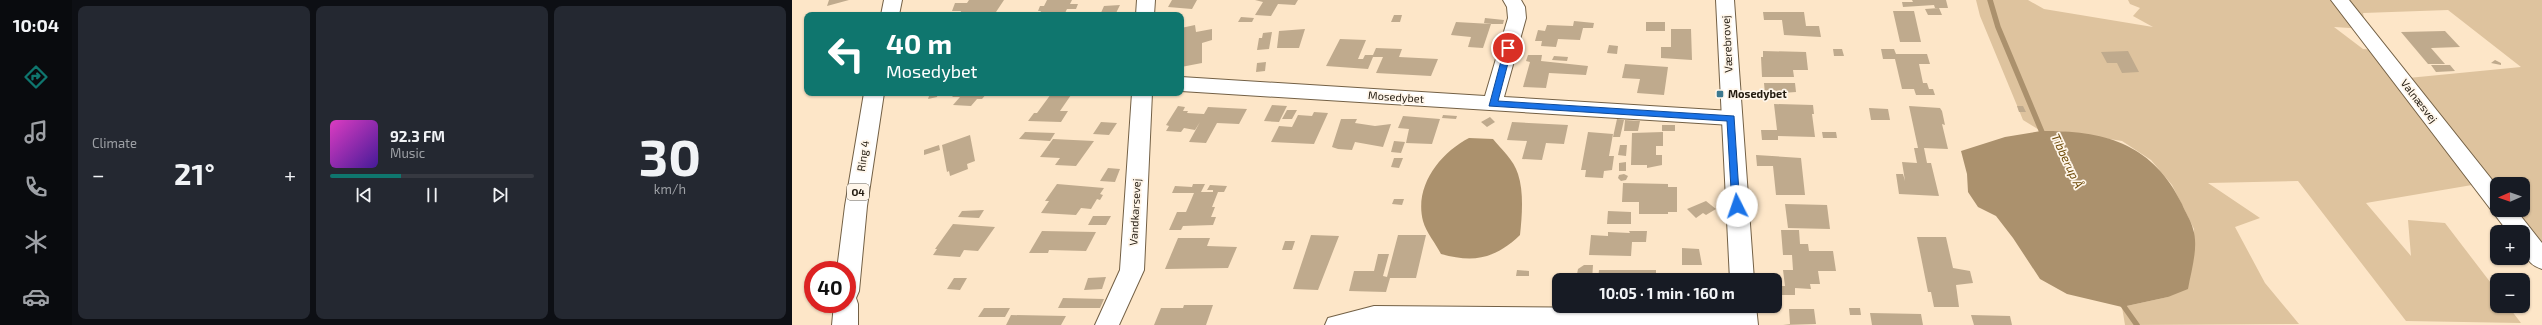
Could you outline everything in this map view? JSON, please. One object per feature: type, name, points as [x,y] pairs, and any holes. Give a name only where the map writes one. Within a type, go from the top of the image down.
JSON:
[{"type":"street","points":[[891,12],[893,0]]},
{"type":"street","points":[[1145,12],[1146,0]]},
{"type":"street","points":[[1492,104],[1517,18],[1516,7],[1512,0]]},
{"type":"street","name":"Værebrovej","points":[[1725,0],[1742,273]]},
{"type":"street","name":"Valnæsvej","points":[[2340,0],[2490,193]]},
{"type":"street","name":"Mosedybet","points":[[1184,84],[1731,118]]},
{"type":"street","name":"Ring 4","points":[[850,261],[856,206],[874,96]]},
{"type":"street","name":"Vandkarsevej","points":[[1107,325],[1132,270],[1142,96]]},
{"type":"street","points":[[2508,217],[2515,225]]},
{"type":"street","points":[[2530,244],[2542,260]]},
{"type":"street","points":[[845,325],[846,313]]},
{"type":"street","points":[[1338,325],[1374,316],[1745,317]]},
{"type":"shaded area","points":[[1976,0],[2028,0],[2044,9],[2153,27],[2133,16],[2140,8],[2130,4],[2128,0],[2542,0],[2542,253],[2530,238],[2530,225],[2519,225],[2513,217],[2530,217],[2530,177],[2490,177],[2490,194],[2472,185],[2366,203],[2411,256],[2408,220],[2445,223],[2490,282],[2490,313],[2513,313],[2521,323],[2406,321],[2298,181],[2208,183],[2260,218],[2235,227],[2265,283],[2299,324],[2125,325],[2122,307],[2168,297],[2194,255],[2194,229],[2172,185],[2151,160],[2122,141],[2059,131],[2041,131],[2023,120],[1980,16]],"holes":[[[2448,10],[2521,67],[2398,79],[2376,50],[2363,49],[2334,27],[2366,29],[2363,13]]]},
{"type":"water","points":[[2041,131],[2064,131],[2106,138],[2125,145],[2142,154],[2157,167],[2170,184],[2182,204],[2191,222],[2195,236],[2195,251],[2188,289],[2168,297],[2122,307],[2067,294],[2040,279],[2013,238],[1996,216],[1978,207],[1968,192],[1967,174],[1961,151],[2005,137]]},
{"type":"water","points":[[1469,138],[1493,139],[1510,159],[1516,169],[1520,181],[1522,212],[1520,235],[1511,243],[1493,254],[1484,257],[1464,258],[1441,254],[1424,225],[1421,208],[1422,195],[1432,172],[1448,152]]},
{"type":"building","points":[[829,0],[849,0],[827,6]]},
{"type":"building","points":[[969,0],[1004,0],[996,12],[952,11],[955,3],[967,3]]},
{"type":"building","points":[[1047,0],[1072,0],[1070,4],[1078,4],[1076,9],[1067,9],[1066,12],[1038,11],[1040,6],[1044,6]]},
{"type":"building","points":[[1172,0],[1197,0],[1192,9],[1168,7]]},
{"type":"building","points":[[1255,0],[1298,0],[1295,5],[1278,4],[1271,16],[1255,15],[1263,2]]},
{"type":"building","points":[[1912,0],[1946,0],[1948,8],[1935,8],[1934,5],[1903,7],[1902,2],[1913,2]]},
{"type":"building","points":[[1120,5],[1116,12],[1101,12],[1104,6]]},
{"type":"building","points":[[1939,8],[1942,15],[1928,15],[1925,9]]},
{"type":"building","points":[[1893,11],[1914,11],[1921,42],[1900,42]]},
{"type":"building","points":[[1763,12],[1804,12],[1806,26],[1819,26],[1821,37],[1784,35],[1782,20],[1764,20]]},
{"type":"building","points":[[1394,15],[1402,15],[1400,22],[1391,22]]},
{"type":"building","points":[[1241,17],[1254,18],[1252,22],[1238,22]]},
{"type":"building","points":[[1485,18],[1504,20],[1503,24],[1492,24],[1484,23]]},
{"type":"building","points":[[1574,21],[1594,23],[1593,28],[1583,28],[1580,40],[1558,39],[1556,47],[1541,46],[1542,41],[1535,41],[1538,30],[1545,31],[1547,25],[1573,26]]},
{"type":"building","points":[[1456,22],[1491,24],[1483,48],[1468,47],[1471,37],[1451,35]]},
{"type":"building","points":[[1646,22],[1665,22],[1665,31],[1646,31]]},
{"type":"building","points":[[1195,25],[1196,32],[1212,29],[1212,40],[1202,43],[1202,63],[1184,66],[1184,27]]},
{"type":"building","points":[[1305,29],[1299,48],[1277,48],[1279,31]]},
{"type":"building","points":[[1671,29],[1691,29],[1692,60],[1661,58],[1661,47],[1671,47]]},
{"type":"building","points":[[2445,31],[2460,47],[2431,48],[2445,64],[2428,64],[2401,32]]},
{"type":"building","points":[[1272,32],[1269,49],[1257,50],[1259,38],[1262,38],[1263,33]]},
{"type":"building","points":[[1340,39],[1366,40],[1358,59],[1363,59],[1365,55],[1373,55],[1376,48],[1402,49],[1399,57],[1438,59],[1431,76],[1376,73],[1383,57],[1373,57],[1368,69],[1326,66]]},
{"type":"building","points":[[1609,45],[1618,46],[1617,54],[1607,53]]},
{"type":"building","points":[[1833,49],[1842,49],[1844,56],[1834,56]]},
{"type":"building","points":[[1881,49],[1894,49],[1896,54],[1927,54],[1930,64],[1919,64],[1923,83],[1927,83],[1929,89],[1933,89],[1935,95],[1916,95],[1914,89],[1902,89],[1895,59],[1883,59]]},
{"type":"building","points":[[1763,51],[1806,52],[1808,70],[1793,70],[1794,77],[1762,77],[1761,57],[1763,57]]},
{"type":"building","points":[[2128,51],[2139,72],[2122,73],[2117,63],[2107,63],[2101,52]]},
{"type":"building","points":[[1528,55],[1542,55],[1541,61],[1588,66],[1586,75],[1549,73],[1546,88],[1523,87],[1530,62],[1526,61]]},
{"type":"building","points":[[1554,56],[1568,57],[1567,61],[1552,60]]},
{"type":"building","points":[[2495,60],[2501,63],[2501,65],[2491,63]]},
{"type":"building","points":[[1266,62],[1265,71],[1256,72],[1257,63]]},
{"type":"building","points":[[1625,64],[1668,67],[1664,95],[1637,93],[1640,79],[1622,78]]},
{"type":"building","points":[[2431,65],[2450,65],[2455,71],[2436,72]]},
{"type":"building","points":[[1764,83],[1795,83],[1796,92],[1765,94]]},
{"type":"building","points":[[929,96],[937,96],[937,97],[928,99]]},
{"type":"building","points":[[984,96],[982,99],[977,99],[971,106],[953,105],[960,97],[952,97]]},
{"type":"building","points":[[1050,96],[1070,96],[1060,111],[1068,111],[1061,122],[1028,121],[1034,113],[1037,113]]},
{"type":"building","points":[[1774,104],[1813,105],[1814,114],[1812,114],[1815,137],[1778,136],[1778,140],[1762,140],[1761,130],[1777,130]]},
{"type":"building","points":[[1272,105],[1287,106],[1279,122],[1264,121]]},
{"type":"building","points":[[1178,106],[1185,107],[1183,111],[1188,111],[1187,113],[1204,114],[1208,107],[1247,109],[1239,124],[1217,123],[1206,143],[1189,142],[1200,122],[1195,130],[1184,128],[1181,132],[1166,131],[1169,126],[1166,125]]},
{"type":"building","points":[[1909,106],[1940,108],[1942,111],[1945,125],[1942,124],[1948,149],[1924,148],[1927,163],[1931,163],[1939,196],[1899,194],[1896,174],[1903,174],[1905,181],[1902,162],[1917,163],[1914,148],[1918,148]]},
{"type":"building","points":[[2017,106],[2023,106],[2026,112],[2019,112]]},
{"type":"building","points":[[1869,108],[1888,109],[1890,120],[1871,120]]},
{"type":"building","points":[[1287,110],[1297,110],[1292,119],[1282,119]]},
{"type":"building","points":[[1314,112],[1328,113],[1314,144],[1271,142],[1279,126],[1292,127],[1298,115],[1312,116]]},
{"type":"building","points":[[1443,115],[1457,116],[1456,119],[1442,118]]},
{"type":"building","points":[[1403,116],[1440,119],[1432,144],[1406,143],[1409,129],[1398,128]]},
{"type":"building","points":[[1490,117],[1495,122],[1487,127],[1481,122]]},
{"type":"building","points":[[1341,119],[1357,119],[1355,123],[1375,126],[1391,124],[1383,147],[1355,142],[1352,150],[1332,147]]},
{"type":"building","points":[[1617,119],[1624,120],[1620,137],[1613,137]]},
{"type":"building","points":[[1625,120],[1640,121],[1638,131],[1624,131]]},
{"type":"building","points":[[1101,122],[1117,123],[1109,135],[1093,134]]},
{"type":"building","points":[[1512,122],[1568,125],[1564,144],[1546,143],[1542,160],[1522,159],[1527,141],[1507,140]]},
{"type":"building","points":[[1662,125],[1675,125],[1675,131],[1662,131]]},
{"type":"building","points":[[1025,132],[1055,133],[1050,141],[1019,139]]},
{"type":"building","points":[[1588,132],[1613,134],[1609,156],[1614,156],[1612,170],[1604,171],[1603,178],[1585,177],[1586,170],[1581,170]]},
{"type":"building","points":[[1663,132],[1663,146],[1656,146],[1656,155],[1662,155],[1662,165],[1647,168],[1647,165],[1631,165],[1632,133]]},
{"type":"building","points":[[1822,132],[1836,132],[1837,138],[1823,138]]},
{"type":"building","points":[[970,135],[975,161],[967,164],[968,169],[950,176],[949,171],[947,172],[942,145]]},
{"type":"building","points":[[1053,139],[1094,141],[1076,166],[1055,165],[1060,158],[1040,157]]},
{"type":"building","points":[[1394,141],[1405,142],[1401,153],[1391,152]]},
{"type":"building","points":[[939,145],[940,150],[924,155],[924,150]]},
{"type":"building","points":[[1620,145],[1627,145],[1626,156],[1618,155]]},
{"type":"building","points":[[1756,155],[1801,158],[1805,195],[1776,195],[1773,166],[1757,166]]},
{"type":"building","points":[[1394,158],[1403,158],[1399,168],[1391,167]]},
{"type":"building","points":[[1626,162],[1626,171],[1619,171],[1619,163]]},
{"type":"building","points":[[1108,168],[1120,169],[1115,182],[1100,181]]},
{"type":"building","points":[[1624,174],[1628,176],[1626,180],[1621,181],[1618,178],[1619,175]]},
{"type":"building","points":[[1623,183],[1668,184],[1668,187],[1677,187],[1677,212],[1668,212],[1668,214],[1639,214],[1639,202],[1622,202]]},
{"type":"building","points":[[1057,184],[1104,188],[1100,194],[1103,195],[1100,200],[1097,199],[1091,209],[1081,208],[1076,215],[1041,213],[1049,201],[1045,201]]},
{"type":"building","points":[[1193,184],[1205,184],[1201,192],[1213,192],[1213,190],[1207,190],[1210,185],[1227,186],[1224,192],[1218,192],[1212,207],[1215,207],[1211,217],[1216,217],[1213,225],[1183,226],[1181,230],[1169,230],[1177,212],[1186,212],[1194,193],[1172,193],[1175,186],[1192,187]]},
{"type":"building","points":[[1394,199],[1404,199],[1402,205],[1392,204]]},
{"type":"building","points":[[1706,201],[1716,209],[1706,215],[1703,213],[1696,218],[1687,209]]},
{"type":"building","points":[[1785,204],[1827,205],[1830,229],[1788,228]]},
{"type":"building","points":[[984,210],[979,218],[958,217],[962,211]]},
{"type":"building","points":[[1608,211],[1631,212],[1631,224],[1607,224]]},
{"type":"building","points":[[1093,216],[1111,216],[1106,225],[1088,225]]},
{"type":"building","points":[[953,224],[995,227],[978,251],[964,250],[960,257],[933,255],[937,249],[935,249]]},
{"type":"building","points":[[1781,230],[1799,230],[1800,244],[1808,244],[1809,251],[1833,251],[1836,271],[1818,271],[1820,284],[1810,284],[1811,289],[1795,288],[1795,295],[1782,295],[1782,286],[1785,286],[1783,270],[1793,270],[1792,255],[1783,255]]},
{"type":"building","points":[[1042,231],[1096,232],[1086,251],[1049,250],[1048,253],[1029,253]]},
{"type":"building","points":[[1629,231],[1647,231],[1646,242],[1632,242],[1631,256],[1589,255],[1591,235],[1608,236],[1608,232],[1630,233]]},
{"type":"building","points":[[1311,235],[1339,236],[1318,290],[1293,289]]},
{"type":"building","points":[[1398,235],[1426,235],[1416,278],[1390,278],[1386,292],[1349,291],[1354,271],[1374,271],[1378,254],[1389,254],[1383,276],[1387,277]]},
{"type":"building","points":[[1917,237],[1946,237],[1953,268],[1970,271],[1973,283],[1956,285],[1959,307],[1934,307],[1931,292],[1928,292]]},
{"type":"building","points":[[1178,238],[1210,238],[1207,246],[1237,247],[1228,268],[1165,269]]},
{"type":"building","points":[[1285,241],[1295,241],[1292,250],[1282,250]]},
{"type":"building","points":[[1682,248],[1699,249],[1702,265],[1682,265]]},
{"type":"building","points":[[1584,265],[1593,265],[1592,273],[1577,273],[1578,269]]},
{"type":"building","points":[[1517,270],[1529,271],[1529,276],[1516,276]]},
{"type":"building","points":[[1599,270],[1656,270],[1656,273],[1599,273]]},
{"type":"building","points":[[1106,277],[1102,289],[1084,290],[1088,278]]},
{"type":"building","points":[[954,278],[967,278],[960,290],[947,289]]},
{"type":"building","points":[[1063,298],[1104,299],[1100,308],[1058,308]]},
{"type":"building","points":[[1184,305],[1213,305],[1206,325],[1154,325],[1161,308],[1183,308]]},
{"type":"building","points":[[984,308],[1010,308],[1005,317],[978,317]]},
{"type":"building","points":[[1849,308],[1860,308],[1861,315],[1850,315]]},
{"type":"building","points":[[1789,309],[1814,309],[1816,324],[1783,325],[1790,324]]},
{"type":"building","points":[[1870,313],[1921,314],[1923,325],[1872,325]]},
{"type":"building","points":[[1011,315],[1066,316],[1061,325],[1006,325]]},
{"type":"building","points":[[1971,315],[2010,316],[2012,325],[1974,325]]},
{"type":"waterway","name":"Tibberup Å","points":[[1990,0],[1998,27],[2044,137]]},
{"type":"waterway","name":"Tibberup Å","points":[[2120,301],[2137,325]]},
{"type":"place","name":"Mosedybet","points":[[1720,94]]},
{"type":"route","points":[[1508,48],[1492,104],[1731,118],[1737,206]]}]
